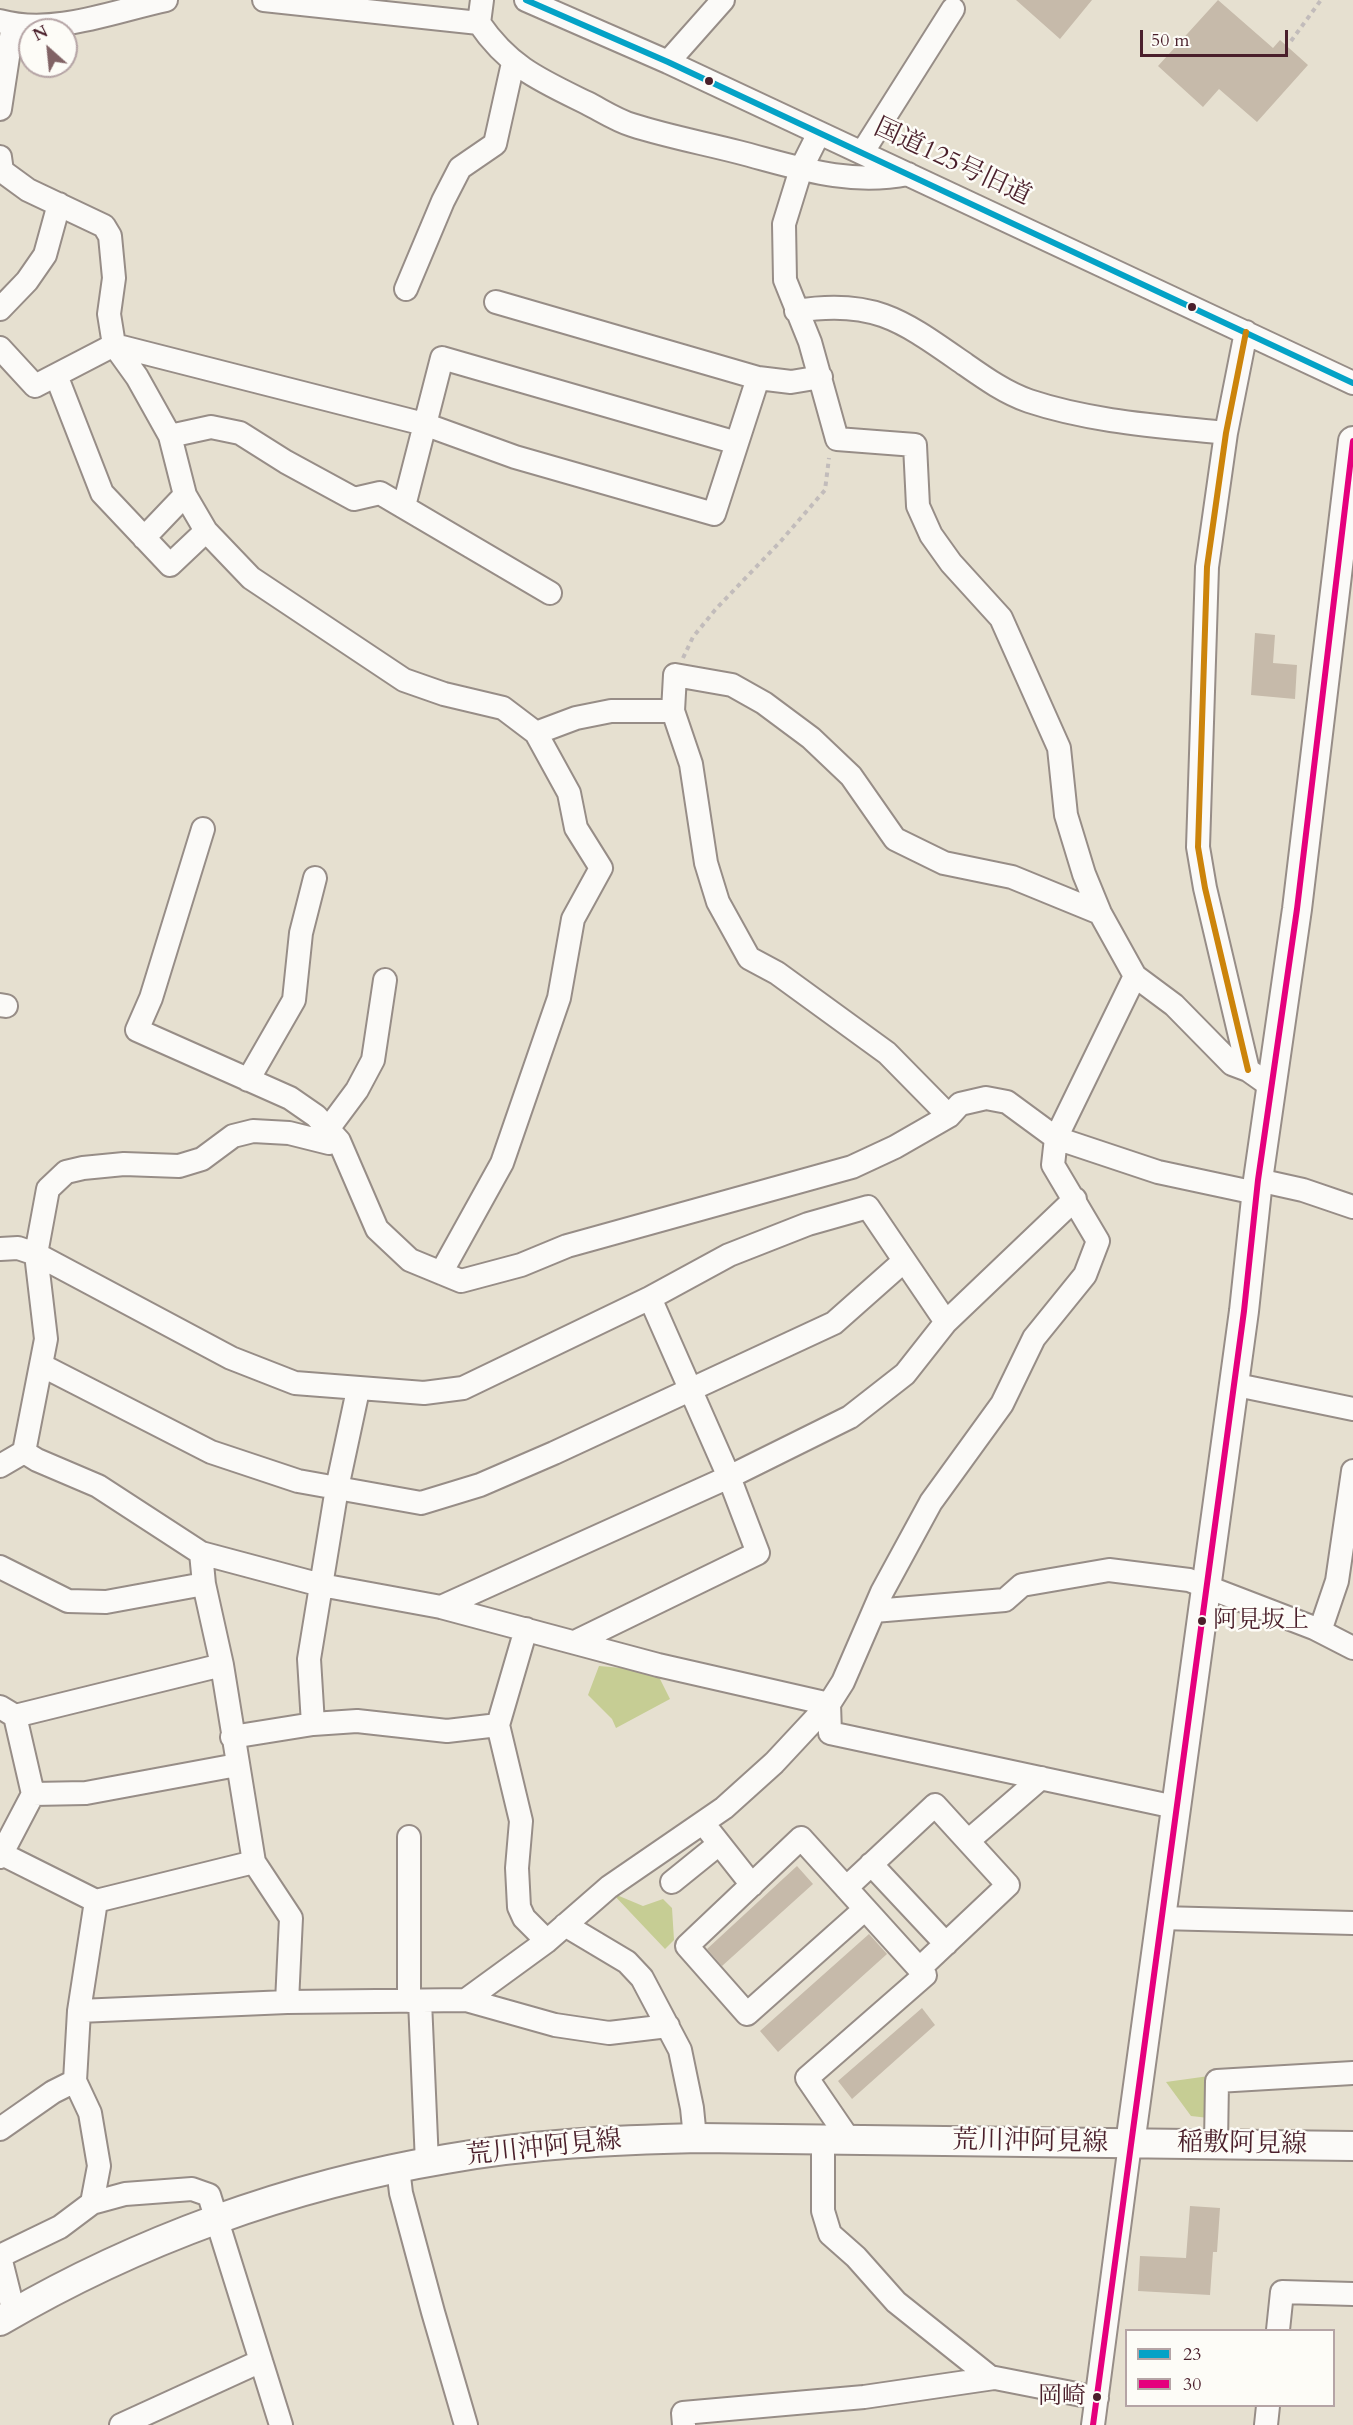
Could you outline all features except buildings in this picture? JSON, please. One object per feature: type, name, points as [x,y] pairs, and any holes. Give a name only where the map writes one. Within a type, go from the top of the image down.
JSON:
[{"type":"main road","name":"荒川沖阿見線","points":[[7,2317],[126,2256],[272,2200],[398,2168],[427,2163],[543,2146],[695,2138],[1130,2144],[1257,1187],[1297,909],[1353,441]]},
{"type":"main road","name":"稲敷阿見線","points":[[1130,2144],[1353,2146]]},
{"type":"street","points":[[0,109],[6,23],[84,20],[166,0]]},
{"type":"street","points":[[264,0],[479,23]]},
{"type":"street","points":[[482,0],[479,23],[496,48],[513,63],[548,85],[630,124],[801,169],[858,179],[879,180],[908,174]]},
{"type":"street","name":"国道125号旧道","points":[[526,0],[668,62],[1353,382]]},
{"type":"street","points":[[668,62],[723,0]]},
{"type":"street","points":[[862,153],[953,9]]},
{"type":"street","points":[[406,289],[443,201],[460,168],[495,144],[513,63]]},
{"type":"street","points":[[819,133],[801,169],[784,224],[784,280],[821,377],[837,439],[915,445],[918,506],[931,535],[951,564],[1001,618],[1059,748],[1066,815],[1084,874],[1100,913],[1136,976],[1174,1005],[1232,1064],[1248,1070],[1272,1087]]},
{"type":"street","points":[[0,157],[2,171],[28,190],[104,226],[110,236],[114,278],[109,314],[114,345],[137,377],[170,436],[185,495],[206,531],[251,578],[404,680],[444,694],[502,708],[536,733],[569,793],[576,828],[601,868],[573,919],[559,998],[502,1162],[441,1273]]},
{"type":"street","points":[[0,309],[27,281],[45,255],[59,204]]},
{"type":"street","points":[[496,302],[758,378],[791,382],[821,377]]},
{"type":"street","points":[[796,311],[830,306],[881,313],[903,323],[994,385],[1028,401],[1084,416],[1226,433]]},
{"type":"street","points":[[1246,332],[1226,433],[1207,567],[1198,847],[1204,888],[1248,1070]]},
{"type":"street","points":[[0,348],[35,386],[114,345],[424,424],[515,457],[714,514],[758,378]]},
{"type":"street","points":[[404,506],[442,358],[737,443]]},
{"type":"street","points":[[56,375],[102,493],[144,538],[170,565],[206,531]]},
{"type":"street","points":[[170,436],[211,427],[240,433],[286,462],[354,499],[380,493],[550,593]]},
{"type":"street","points":[[144,538],[185,495]]},
{"type":"street","points":[[949,1116],[887,1053],[777,973],[748,958],[715,892],[706,862],[691,764],[673,711],[675,675],[732,684],[764,703],[811,738],[851,776],[895,839],[944,863],[1012,877],[1100,913]]},
{"type":"street","points":[[536,733],[576,718],[611,711],[673,711]]},
{"type":"street","points":[[203,829],[151,998],[137,1030],[290,1098],[316,1116],[333,1135],[377,1229],[410,1260],[461,1281],[521,1265],[567,1246],[852,1167],[895,1147],[949,1116],[960,1104],[986,1098],[1007,1102],[1056,1138],[1158,1172],[1257,1187],[1304,1190],[1353,1207]]},
{"type":"street","points":[[248,1080],[294,999],[301,933],[315,878]]},
{"type":"street","points":[[466,2000],[547,1941],[609,1887],[703,1823],[774,1763],[829,1704],[843,1682],[874,1611],[931,1502],[1002,1404],[1034,1338],[1085,1275],[1098,1241],[1053,1165],[1056,1138],[1136,976]]},
{"type":"street","points":[[0,1466],[24,1452],[46,1339],[36,1254],[48,1189],[66,1172],[83,1168],[124,1164],[178,1166],[202,1159],[233,1136],[253,1131],[290,1133],[329,1143],[373,1060],[385,980]]},
{"type":"street","points":[[441,1607],[729,1477],[850,1417],[905,1374],[946,1322],[1075,1199]]},
{"type":"street","points":[[0,1249],[18,1248],[36,1254],[231,1358],[295,1383],[338,1384],[358,1390],[424,1393],[463,1388],[650,1298],[729,1255],[808,1224],[868,1207],[946,1322]]},
{"type":"street","points":[[41,1365],[211,1452],[298,1481],[421,1503],[480,1485],[834,1323],[904,1261]]},
{"type":"street","points":[[575,1642],[758,1553],[729,1477],[650,1298]]},
{"type":"street","points":[[1232,1384],[1353,1409]]},
{"type":"street","points":[[314,1724],[309,1659],[337,1488],[358,1390]]},
{"type":"street","points":[[24,1452],[37,1460],[98,1486],[201,1553],[321,1585],[441,1607],[749,1687],[829,1704]]},
{"type":"street","points":[[1320,1631],[1337,1581],[1353,1471]]},
{"type":"street","points":[[201,1553],[204,1584],[222,1665],[254,1862],[291,1918],[287,2002]]},
{"type":"street","points":[[0,1567],[68,1601],[106,1602],[204,1584]]},
{"type":"street","points":[[874,1611],[1005,1600],[1022,1585],[1109,1570],[1189,1580],[1320,1631],[1353,1648]]},
{"type":"street","points":[[526,1629],[498,1725],[521,1821],[518,1868],[519,1907],[524,1918],[547,1941]]},
{"type":"street","points":[[222,1665],[8,1712],[33,1794],[1,1856],[96,1900],[254,1862]]},
{"type":"street","points":[[829,1704],[830,1733],[1175,1807]]},
{"type":"street","points":[[232,1737],[314,1724],[357,1721],[447,1731],[498,1725]]},
{"type":"street","points":[[33,1794],[87,1793],[237,1765]]},
{"type":"street","points":[[968,1841],[1041,1778]]},
{"type":"street","points":[[846,1888],[935,1805],[1008,1885],[919,1969]]},
{"type":"street","points":[[703,1823],[752,1885]]},
{"type":"street","points":[[409,1837],[415,2001],[427,2163]]},
{"type":"street","points":[[864,1909],[747,2014],[687,1946],[801,1838],[925,1975],[807,2078],[837,2141],[823,2211],[830,2234],[856,2257],[896,2302],[994,2378]]},
{"type":"street","points":[[672,1882],[719,1844]]},
{"type":"street","points":[[871,1864],[946,1944]]},
{"type":"street","points":[[92,2204],[99,2166],[90,2113],[75,2081],[79,2011],[96,1900]]},
{"type":"street","points":[[1160,1918],[1353,1923]]},
{"type":"street","points":[[566,1925],[627,1962],[642,1978],[680,2050],[692,2108],[695,2138]]},
{"type":"street","points":[[79,2011],[287,2002],[466,2000],[545,2023],[609,2033],[668,2026]]},
{"type":"street","points":[[1216,2144],[1217,2081],[1353,2073]]},
{"type":"street","points":[[0,2129],[53,2092],[75,2081]]},
{"type":"street","points":[[1093,2425],[1130,2144]]},
{"type":"street","points":[[398,2168],[401,2193],[466,2425]]},
{"type":"street","points":[[7,2317],[0,2256],[60,2227],[92,2204],[126,2194],[192,2189],[209,2195],[281,2425]]},
{"type":"street","points":[[1278,2329],[1282,2292],[1353,2294]]},
{"type":"street","points":[[128,2424],[261,2361]]},
{"type":"street","points":[[684,2425],[682,2413],[864,2397],[994,2378],[1097,2398]]},
{"type":"street","points":[[1266,2425],[1268,2407]]},
{"type":"path","points":[[1291,41],[1321,0]]},
{"type":"path","points":[[675,675],[693,637],[825,490],[830,462],[826,444],[837,439]]},
{"type":"green space","points":[[599,1666],[656,1671],[670,1699],[616,1728],[612,1719],[588,1695]]},
{"type":"green space","points":[[612,1893],[643,1906],[663,1899],[672,1908],[674,1940],[665,1949]]},
{"type":"green space","points":[[1209,2076],[1209,2118],[1191,2116],[1166,2082]]},
{"type":"transit line","name":"23","points":[[526,0],[668,62],[1353,383]]},
{"type":"transit line","points":[[1246,332],[1226,433],[1207,567],[1198,847],[1205,888],[1248,1070]]},
{"type":"transit line","name":"30","points":[[1093,2425],[1244,1311],[1258,1180],[1297,909],[1353,441]]},
{"type":"place","name":"阿見坂上","points":[[1202,1621]]},
{"type":"place","name":"岡崎","points":[[1097,2397]]}]
